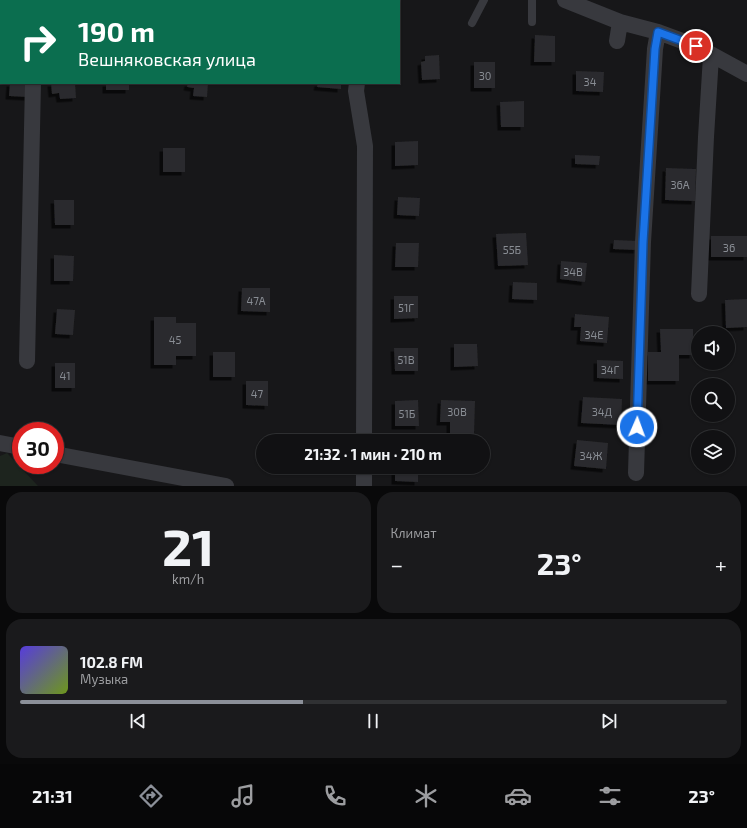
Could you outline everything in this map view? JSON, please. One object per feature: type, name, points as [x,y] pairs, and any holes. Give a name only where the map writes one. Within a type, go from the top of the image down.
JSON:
[{"type":"street","points":[[565,0],[620,22],[658,32],[696,46],[711,56],[747,74]]},
{"type":"street","points":[[617,41],[620,22]]},
{"type":"street","points":[[636,473],[643,242],[655,49],[658,32]]},
{"type":"street","points":[[699,294],[711,56]]},
{"type":"street","points":[[27,361],[33,84]]},
{"type":"street","points":[[357,84],[356,91],[365,146],[364,434]]},
{"type":"street","points":[[0,443],[12,445]]},
{"type":"street","points":[[64,456],[226,486]]},
{"type":"street","points":[[364,474],[364,486]]},
{"type":"lane","points":[[472,23],[484,0]]},
{"type":"lane","points":[[532,0],[532,22]]},
{"type":"shaded area","points":[[7,453],[12,458],[12,474],[27,474],[38,486],[0,486],[0,456]]},
{"type":"building","points":[[535,35],[555,36],[555,62],[534,62]]},
{"type":"building","points":[[439,55],[440,79],[422,80],[421,62],[425,61],[425,56]]},
{"type":"building","points":[[474,62],[495,62],[495,88],[474,88]]},
{"type":"building","points":[[576,71],[604,72],[603,92],[576,91]]},
{"type":"building","points":[[10,84],[28,84],[28,97],[9,96]]},
{"type":"building","points":[[51,84],[75,84],[76,98],[60,99],[59,93],[52,94]]},
{"type":"building","points":[[106,84],[129,84],[129,90],[106,90]]},
{"type":"building","points":[[188,84],[208,84],[207,97],[193,96],[194,88],[187,87]]},
{"type":"building","points":[[318,84],[341,84],[341,89],[317,87]]},
{"type":"building","points":[[524,101],[524,127],[501,127],[500,102]]},
{"type":"building","points":[[418,141],[418,165],[395,166],[395,142]]},
{"type":"building","points":[[163,148],[185,148],[185,172],[163,172]]},
{"type":"building","points":[[575,155],[600,156],[599,165],[575,164]]},
{"type":"building","points":[[666,168],[696,169],[695,201],[665,200]]},
{"type":"building","points":[[398,197],[420,198],[419,216],[397,215]]},
{"type":"building","points":[[54,200],[74,200],[74,225],[55,225]]},
{"type":"building","points":[[526,233],[528,265],[498,266],[496,234]]},
{"type":"building","points":[[711,236],[747,236],[747,257],[711,257]]},
{"type":"building","points":[[614,240],[638,241],[637,250],[613,249]]},
{"type":"building","points":[[396,243],[419,243],[418,267],[395,267]]},
{"type":"building","points":[[54,255],[74,256],[73,281],[54,281]]},
{"type":"building","points":[[561,261],[587,263],[585,282],[560,279]]},
{"type":"building","points":[[513,282],[537,283],[537,300],[512,299]]},
{"type":"building","points":[[242,288],[270,288],[270,312],[241,311]]},
{"type":"building","points":[[394,296],[418,296],[418,318],[394,319]]},
{"type":"building","points":[[747,299],[747,327],[726,326],[725,300]]},
{"type":"building","points":[[57,309],[75,310],[73,335],[55,334]]},
{"type":"building","points":[[575,314],[609,317],[607,343],[580,341],[581,327],[574,327]]},
{"type":"building","points":[[154,317],[176,317],[176,323],[196,323],[196,356],[176,356],[176,365],[154,365]]},
{"type":"building","points":[[660,329],[691,329],[691,355],[679,355],[679,381],[648,381],[648,352],[661,352]]},
{"type":"building","points":[[454,344],[477,344],[478,366],[454,367]]},
{"type":"building","points":[[394,348],[418,348],[418,371],[395,371]]},
{"type":"building","points":[[213,352],[235,352],[235,377],[213,377]]},
{"type":"building","points":[[597,360],[623,361],[623,379],[597,378]]},
{"type":"building","points":[[55,363],[75,363],[75,388],[55,388]]},
{"type":"building","points":[[246,381],[268,381],[268,406],[246,405]]},
{"type":"building","points":[[583,397],[622,399],[621,425],[581,423]]},
{"type":"building","points":[[418,400],[419,426],[395,426],[395,401]]},
{"type":"building","points":[[441,400],[475,401],[474,434],[450,434],[450,422],[440,422]]},
{"type":"building","points":[[577,440],[608,443],[606,469],[574,466]]},
{"type":"building","points":[[395,474],[418,474],[418,482],[395,481]]},
{"type":"route","points":[[637,427],[643,242],[655,49],[658,32],[696,46]]}]
